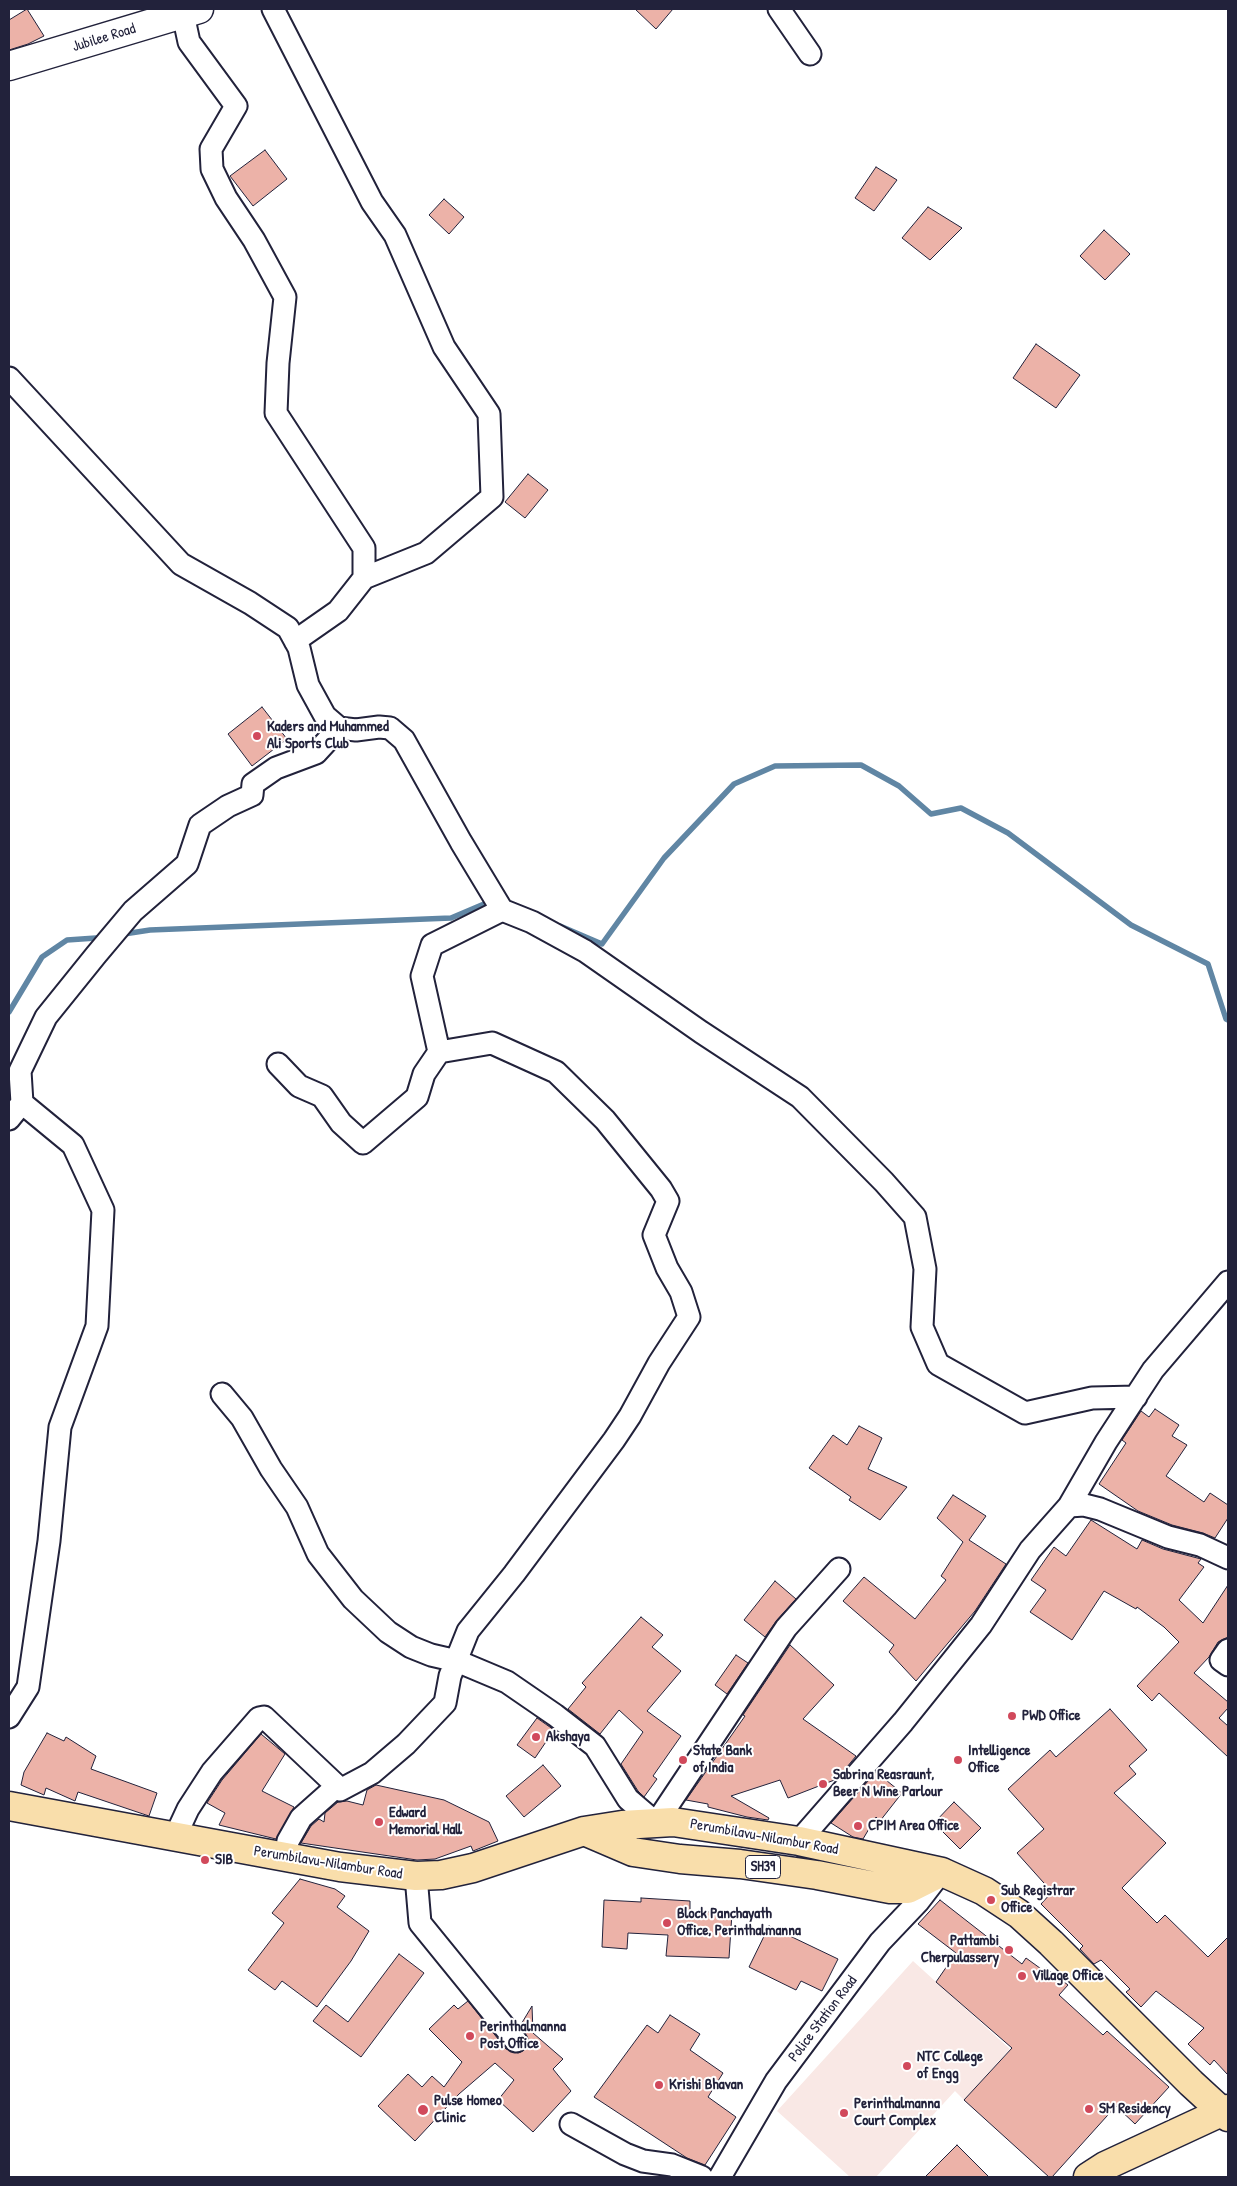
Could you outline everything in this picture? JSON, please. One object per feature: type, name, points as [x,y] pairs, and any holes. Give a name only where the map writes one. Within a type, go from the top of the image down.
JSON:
[{"type":"main road","name":"Jubilee Road","points":[[9,66],[173,13]]},
{"type":"main road","name":"Perumbilavu-Nilambur Road","points":[[9,1806],[340,1867],[416,1876],[442,1875],[473,1868],[584,1831],[622,1825],[673,1822],[799,1841],[942,1872],[984,1891],[1019,1914],[1226,2113]]},
{"type":"main road","name":"Perumbilavu-Nilambur Road","points":[[584,1831],[633,1852],[817,1875],[890,1889],[908,1889],[942,1872]]},
{"type":"main road","points":[[1088,2177],[1105,2166],[1226,2113]]},
{"type":"street","points":[[273,9],[372,202],[395,235],[444,347],[489,414],[492,497],[426,553],[364,578],[338,611],[295,641]]},
{"type":"street","points":[[779,9],[810,54]]},
{"type":"street","points":[[173,13],[188,42],[236,106],[211,149],[212,169],[226,198],[254,240],[285,297],[278,362],[276,413],[364,548],[364,578]]},
{"type":"street","points":[[9,378],[181,564],[250,603],[288,628],[299,648],[308,686],[326,716],[339,728],[356,730],[379,727],[390,728],[404,740],[461,842],[502,910],[532,922],[585,951],[700,1032],[800,1097],[884,1182],[915,1217],[925,1269],[922,1327],[938,1364],[1025,1413],[1092,1398],[1136,1397]]},
{"type":"street","points":[[9,1717],[28,1687],[48,1541],[60,1427],[97,1326],[104,1210],[73,1145],[15,1111],[20,1071],[46,1017],[133,911],[187,864],[200,825],[228,806],[252,795],[253,784],[276,768],[316,753],[339,728]]},
{"type":"street","points":[[439,1052],[422,976],[432,945],[502,910]]},
{"type":"street","points":[[175,1837],[188,1809],[212,1772],[259,1718],[264,1717],[340,1790],[372,1773],[406,1744],[445,1703],[450,1676],[468,1630],[514,1574],[614,1440],[630,1416],[659,1363],[689,1317],[681,1292],[667,1268],[654,1234],[668,1201],[662,1189],[605,1120],[556,1072],[492,1043],[439,1052],[424,1074],[416,1097],[363,1143],[341,1123],[322,1096],[299,1086],[278,1064]]},
{"type":"street","points":[[799,1841],[903,1722],[981,1625],[1030,1550],[1069,1506],[1106,1442],[1153,1370],[1228,1282]]},
{"type":"street","points":[[222,1394],[242,1418],[271,1470],[296,1507],[318,1554],[353,1599],[388,1632],[411,1647],[431,1655],[457,1661],[507,1682],[555,1715],[595,1746],[628,1799],[656,1823],[786,1628],[839,1569]]},
{"type":"street","points":[[1069,1506],[1084,1504],[1100,1509],[1168,1537],[1200,1544],[1228,1558]]},
{"type":"street","points":[[1228,1650],[1221,1660],[1228,1665]]},
{"type":"street","points":[[285,1857],[288,1841],[300,1818],[337,1786]]},
{"type":"street","name":"Police Station Road","points":[[720,2177],[776,2081],[880,1942],[918,1902],[942,1872]]},
{"type":"street","points":[[416,1876],[420,1922],[516,2041]]},
{"type":"street","points":[[572,2124],[625,2154],[643,2161],[672,2165],[702,2177]]},
{"type":"shaded area","name":"NTC College of Engg","points":[[913,1961],[1010,2049],[964,2100],[955,2091],[876,2177],[850,2177],[777,2111]]},
{"type":"building","points":[[27,9],[44,36],[9,50],[9,20]]},
{"type":"building","points":[[635,9],[673,9],[656,29]]},
{"type":"building","points":[[265,150],[287,179],[253,206],[230,176]]},
{"type":"building","points":[[876,167],[897,180],[874,211],[855,198]]},
{"type":"building","points":[[444,199],[464,217],[449,234],[429,215]]},
{"type":"building","points":[[928,207],[962,228],[930,260],[902,238]]},
{"type":"building","points":[[1104,230],[1130,254],[1105,280],[1080,256]]},
{"type":"building","points":[[1036,344],[1080,375],[1056,408],[1013,378]]},
{"type":"building","points":[[528,474],[548,490],[525,518],[505,502]]},
{"type":"building","name":"Kaders and Muhammed Ali Sports Club","points":[[262,707],[287,739],[252,766],[228,734]]},
{"type":"building","points":[[1155,1409],[1179,1425],[1172,1436],[1187,1445],[1166,1476],[1204,1502],[1210,1493],[1228,1505],[1228,1518],[1215,1538],[1172,1525],[1138,1511],[1099,1484],[1126,1443],[1122,1440],[1141,1411],[1149,1417]]},
{"type":"building","points":[[859,1426],[882,1438],[868,1469],[907,1487],[880,1520],[849,1500],[851,1497],[809,1468],[833,1435],[847,1445]]},
{"type":"building","points":[[953,1495],[986,1516],[969,1540],[1006,1564],[975,1611],[916,1681],[889,1652],[894,1645],[843,1601],[864,1577],[915,1619],[946,1580],[941,1576],[963,1542],[937,1518]]},
{"type":"building","points":[[1091,1520],[1137,1549],[1142,1540],[1163,1549],[1201,1559],[1198,1563],[1204,1567],[1179,1600],[1203,1623],[1228,1585],[1228,1637],[1218,1642],[1209,1657],[1194,1673],[1228,1702],[1228,1708],[1219,1718],[1228,1726],[1228,1757],[1159,1693],[1152,1701],[1137,1686],[1179,1642],[1164,1627],[1137,1607],[1136,1609],[1104,1591],[1072,1640],[1030,1612],[1046,1590],[1031,1580],[1054,1547],[1066,1556]]},
{"type":"building","points":[[775,1581],[796,1599],[765,1637],[744,1620]]},
{"type":"building","points":[[641,1617],[663,1635],[652,1647],[681,1671],[647,1711],[681,1736],[653,1776],[657,1779],[644,1797],[621,1764],[643,1732],[619,1710],[600,1734],[568,1709],[586,1687],[582,1683]]},
{"type":"building","points":[[790,1645],[834,1685],[803,1719],[856,1756],[837,1779],[788,1798],[780,1780],[731,1796],[769,1818],[768,1820],[747,1817],[708,1807],[708,1804],[686,1800],[745,1716],[743,1715]]},
{"type":"building","points":[[736,1655],[748,1663],[727,1694],[715,1685]]},
{"type":"building","points":[[1110,1709],[1147,1750],[1129,1766],[1136,1774],[1114,1793],[1166,1843],[1122,1888],[1157,1923],[1165,1915],[1208,1957],[1228,1937],[1228,2075],[1214,2060],[1210,2065],[1188,2044],[1204,2028],[1156,1991],[1141,2007],[1126,1992],[1130,1989],[1101,1960],[1094,1964],[1080,1949],[1083,1946],[1041,1904],[1052,1892],[1017,1853],[1044,1829],[1008,1789],[1050,1750],[1056,1757]]},
{"type":"building","name":"Akshaya","points":[[537,1718],[554,1730],[535,1758],[517,1745]]},
{"type":"building","points":[[47,1733],[64,1741],[66,1737],[96,1756],[91,1769],[157,1793],[149,1816],[78,1792],[75,1801],[46,1788],[44,1795],[21,1785],[24,1772]]},
{"type":"building","points":[[261,1734],[285,1754],[262,1791],[294,1807],[276,1839],[219,1825],[225,1813],[207,1803],[222,1780]]},
{"type":"building","points":[[543,1765],[561,1786],[524,1817],[506,1796]]},
{"type":"building","points":[[876,1772],[902,1793],[880,1821],[876,1817],[863,1839],[853,1837],[831,1823]]},
{"type":"building","name":"Edward Memorial Hall","points":[[376,1785],[444,1800],[489,1822],[498,1841],[473,1851],[471,1846],[435,1859],[417,1860],[301,1843],[311,1826],[319,1819],[324,1822],[325,1813],[338,1802],[347,1801],[363,1805],[367,1790]]},
{"type":"building","points":[[954,1802],[981,1828],[960,1849],[934,1823]]},
{"type":"building","points":[[300,1879],[335,1889],[345,1896],[337,1907],[369,1931],[351,1961],[317,2007],[282,1981],[275,1990],[248,1970],[284,1923],[272,1913]]},
{"type":"building","name":"Block Panchayath Office, Perinthalmanna","points":[[641,1898],[690,1901],[690,1911],[732,1913],[729,1958],[666,1956],[668,1935],[628,1933],[627,1949],[602,1947],[604,1900],[641,1902]]},
{"type":"building","points":[[940,1900],[1022,1964],[1026,1958],[1044,1971],[1046,1968],[1068,1985],[1059,1995],[1103,2035],[1107,2031],[1169,2087],[1135,2124],[1116,2106],[1052,2177],[1049,2177],[964,2100],[1012,2048],[936,1982],[956,1953],[918,1924]]},
{"type":"building","points":[[769,1926],[838,1959],[822,1991],[801,1981],[796,1990],[749,1967]]},
{"type":"building","points":[[399,1954],[424,1973],[361,2057],[313,2021],[326,2005],[348,2022]]},
{"type":"building","points":[[468,2001],[506,2049],[518,2053],[523,2051],[528,2045],[528,2039],[520,2026],[532,2006],[533,2033],[563,2059],[553,2069],[571,2091],[533,2132],[498,2100],[514,2080],[495,2063],[459,2094],[415,2141],[378,2106],[408,2074],[422,2087],[432,2076],[444,2087],[462,2062],[429,2029],[454,2005],[458,2009]]},
{"type":"building","name":"Krishi Bhavan","points":[[670,2015],[700,2034],[690,2050],[723,2073],[708,2097],[736,2117],[705,2165],[687,2158],[594,2097],[647,2025],[658,2033]]},
{"type":"building","points":[[957,2145],[989,2177],[925,2177]]},
{"type":"waterway","points":[[560,926],[602,944],[664,858],[734,784],[775,766],[861,765],[899,786],[931,814],[961,808],[1008,833],[1131,925],[1208,964],[1226,1019],[1228,1020]]},
{"type":"waterway","points":[[124,934],[150,930],[451,918],[484,904]]},
{"type":"waterway","points":[[9,1012],[42,957],[67,940],[96,938]]},
{"type":"place","name":"Kaders and Muhammed Ali Sports Club","points":[[257,736]]},
{"type":"place","name":"PWD Office","points":[[1012,1716]]},
{"type":"place","name":"Akshaya","points":[[536,1737]]},
{"type":"place","name":"State Bank of India","points":[[683,1760]]},
{"type":"place","name":"Intelligence Office","points":[[958,1760]]},
{"type":"place","name":"Sabrina Reasraunt, Beer N Wine Parlour","points":[[823,1784]]},
{"type":"place","name":"Edward Memorial Hall","points":[[379,1822]]},
{"type":"place","name":"CPIM Area Office","points":[[858,1826]]},
{"type":"place","name":"SIB","points":[[205,1860]]},
{"type":"place","name":"Sub Registrar Office","points":[[991,1900]]},
{"type":"place","name":"Block Panchayath Office, Perinthalmanna","points":[[667,1923]]},
{"type":"place","name":"Pattambi Cherpulassery","points":[[1009,1950]]},
{"type":"place","name":"Village Office","points":[[1022,1976]]},
{"type":"place","name":"Perinthalmanna Post Office","points":[[470,2036]]},
{"type":"place","name":"NTC College of Engg","points":[[907,2066]]},
{"type":"place","name":"Krishi Bhavan","points":[[659,2085]]},
{"type":"place","name":"SM Residency","points":[[1089,2109]]},
{"type":"place","name":"Pulse Homeo Clinic","points":[[423,2110]]},
{"type":"place","name":"Perinthalmanna Court Complex","points":[[844,2113]]}]
